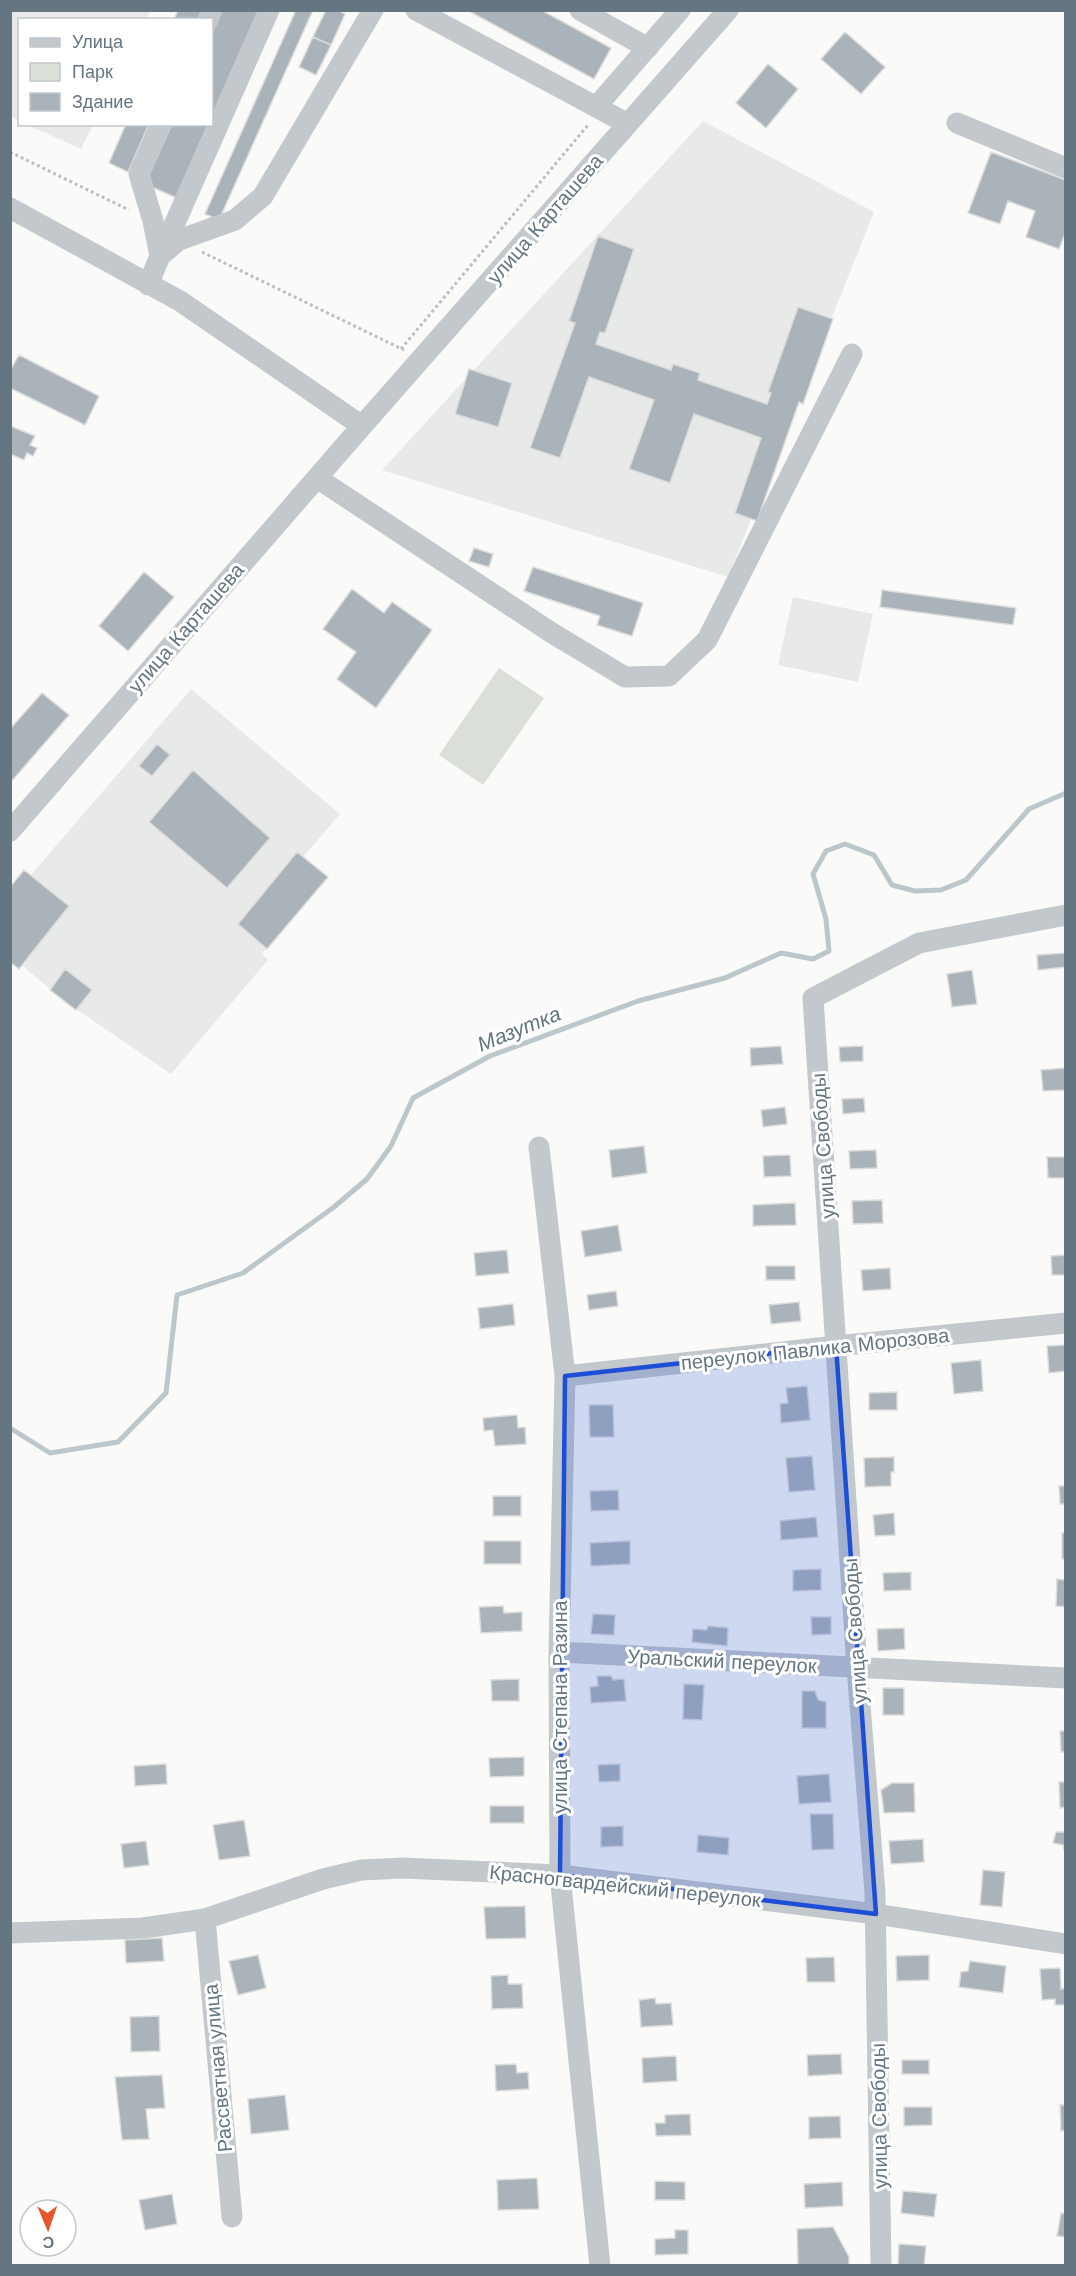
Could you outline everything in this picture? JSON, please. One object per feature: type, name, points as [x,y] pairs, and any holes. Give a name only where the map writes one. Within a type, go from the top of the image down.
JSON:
[{"type":"street","points":[[148,285],[269,10]]},
{"type":"street","points":[[160,256],[179,240],[235,220],[263,196],[373,10]]},
{"type":"street","points":[[416,10],[628,124]]},
{"type":"street","points":[[580,10],[648,48]]},
{"type":"street","points":[[599,108],[680,10]]},
{"type":"street","name":"улица Карташева","points":[[10,831],[317,477],[728,10]]},
{"type":"street","points":[[957,123],[1065,168]]},
{"type":"street","points":[[160,126],[139,174],[153,221],[160,256]]},
{"type":"street","points":[[10,208],[180,301],[362,426]]},
{"type":"street","points":[[317,477],[552,633],[625,677],[669,676],[707,640],[852,354]]},
{"type":"street","name":"улица Свободы","points":[[881,2265],[876,1914],[857,1668],[813,998],[919,943],[1065,915]]},
{"type":"street","name":"улица Степана Разина","points":[[539,1148],[565,1376],[559,1652],[560,1875],[600,2265]]},
{"type":"street","name":"переулок Павлика Морозова","points":[[565,1376],[1065,1323]]},
{"type":"street","name":"Уральский переулок","points":[[559,1652],[1065,1678]]},
{"type":"street","name":"Красногвардейский переулок","points":[[10,1933],[143,1928],[205,1919],[323,1879],[362,1870],[404,1868],[560,1875],[876,1914],[1065,1944]]},
{"type":"street","name":"Рассветная улица","points":[[205,1919],[232,2217]]},
{"type":"path","points":[[401,349],[599,108]]},
{"type":"path","points":[[10,152],[153,221]]},
{"type":"path","points":[[179,240],[422,359]]},
{"type":"highlighted area","points":[[836,1346],[876,1914],[560,1875],[565,1376]]},
{"type":"shaded area","points":[[11,10],[150,10],[146,18],[18,18],[18,120],[11,116]]},
{"type":"shaded area","points":[[703,121],[874,212],[728,577],[382,470]]},
{"type":"shaded area","points":[[30,126],[92,126],[81,149]]},
{"type":"shaded area","points":[[793,597],[873,614],[858,682],[778,665]]},
{"type":"shaded area","points":[[191,689],[340,814],[304,856],[328,877],[262,954],[268,960],[171,1074],[63,1000],[11,956],[11,898]]},
{"type":"green space","points":[[499,668],[544,698],[483,785],[439,755]]},
{"type":"building","points":[[178,10],[201,12],[198,18],[175,18]]},
{"type":"building","points":[[221,10],[259,10],[213,117],[213,30]]},
{"type":"building","points":[[296,10],[313,10],[219,220],[205,214]]},
{"type":"building","points":[[326,10],[338,10],[345,14],[331,45],[313,37]]},
{"type":"building","points":[[467,10],[541,10],[611,48],[594,79]]},
{"type":"building","points":[[845,32],[885,67],[861,94],[821,59]]},
{"type":"building","points":[[313,37],[331,45],[316,75],[299,67]]},
{"type":"building","points":[[768,64],[798,89],[766,128],[736,103]]},
{"type":"building","points":[[125,126],[148,126],[128,172],[109,163]]},
{"type":"building","points":[[171,126],[208,126],[177,198],[145,184]]},
{"type":"building","points":[[991,152],[1066,180],[1066,231],[1059,249],[1026,237],[1035,211],[1008,201],[1000,224],[968,213]]},
{"type":"building","points":[[598,236],[634,249],[605,333],[600,332],[596,344],[671,370],[673,364],[700,373],[698,380],[767,404],[771,393],[768,392],[798,307],[833,319],[803,404],[799,402],[757,521],[735,513],[761,438],[694,414],[670,483],[629,469],[654,400],[589,377],[560,458],[530,448],[575,323],[569,321]]},
{"type":"building","points":[[19,355],[99,396],[85,425],[10,388],[10,371]]},
{"type":"building","points":[[469,369],[512,383],[498,427],[455,414]]},
{"type":"building","points":[[10,426],[35,436],[30,445],[37,448],[33,456],[27,453],[24,460],[10,454]]},
{"type":"building","points":[[474,548],[493,554],[489,567],[469,561]]},
{"type":"building","points":[[533,567],[643,603],[632,636],[597,625],[600,616],[524,591]]},
{"type":"building","points":[[144,572],[174,597],[128,651],[99,626]]},
{"type":"building","points":[[352,589],[384,613],[392,602],[432,630],[376,708],[337,679],[356,652],[323,629]]},
{"type":"building","points":[[882,590],[1016,608],[1013,625],[880,607]]},
{"type":"building","points":[[42,693],[69,715],[10,783],[10,729]]},
{"type":"building","points":[[157,744],[170,755],[152,776],[139,766]]},
{"type":"building","points":[[193,770],[270,838],[227,888],[149,822]]},
{"type":"building","points":[[297,852],[328,877],[267,949],[238,924]]},
{"type":"building","points":[[24,870],[69,906],[19,969],[10,962],[10,887]]},
{"type":"building","points":[[1065,953],[1066,967],[1038,970],[1037,955]]},
{"type":"building","points":[[65,969],[92,990],[76,1010],[50,990]]},
{"type":"building","points":[[972,970],[977,1004],[952,1007],[947,974]]},
{"type":"building","points":[[781,1046],[783,1064],[751,1066],[750,1048]]},
{"type":"building","points":[[863,1046],[863,1061],[840,1062],[839,1047]]},
{"type":"building","points":[[1066,1068],[1066,1090],[1043,1091],[1041,1070]]},
{"type":"building","points":[[864,1098],[865,1112],[843,1114],[842,1099]]},
{"type":"building","points":[[785,1107],[787,1124],[763,1127],[761,1110]]},
{"type":"building","points":[[644,1146],[647,1173],[612,1178],[609,1150]]},
{"type":"building","points":[[876,1150],[877,1168],[850,1169],[849,1151]]},
{"type":"building","points":[[790,1155],[791,1176],[764,1177],[763,1156]]},
{"type":"building","points":[[1047,1157],[1066,1157],[1066,1178],[1048,1178]]},
{"type":"building","points":[[882,1200],[883,1223],[853,1224],[852,1201]]},
{"type":"building","points":[[795,1203],[796,1225],[753,1226],[753,1205]]},
{"type":"building","points":[[618,1225],[622,1251],[585,1257],[581,1231]]},
{"type":"building","points":[[507,1250],[509,1273],[476,1276],[474,1253]]},
{"type":"building","points":[[1066,1255],[1066,1275],[1052,1275],[1051,1256]]},
{"type":"building","points":[[766,1266],[795,1266],[795,1280],[766,1280]]},
{"type":"building","points":[[890,1268],[891,1289],[863,1291],[861,1270]]},
{"type":"building","points":[[616,1291],[618,1306],[589,1310],[587,1295]]},
{"type":"building","points":[[799,1302],[801,1321],[771,1324],[769,1305]]},
{"type":"building","points":[[513,1304],[515,1325],[480,1329],[478,1308]]},
{"type":"building","points":[[1066,1345],[1066,1371],[1049,1373],[1047,1346]]},
{"type":"building","points":[[981,1360],[983,1391],[954,1394],[951,1363]]},
{"type":"building","points":[[807,1386],[810,1420],[781,1423],[780,1404],[788,1403],[786,1388]]},
{"type":"building","points":[[897,1392],[897,1410],[869,1410],[869,1393]]},
{"type":"building","points":[[589,1405],[613,1405],[614,1437],[590,1437]]},
{"type":"building","points":[[517,1415],[518,1428],[525,1427],[526,1444],[495,1446],[493,1430],[484,1431],[483,1418]]},
{"type":"building","points":[[812,1456],[815,1490],[789,1492],[786,1458]]},
{"type":"building","points":[[894,1457],[891,1486],[865,1487],[864,1458]]},
{"type":"building","points":[[1059,1486],[1066,1486],[1066,1504],[1060,1504]]},
{"type":"building","points":[[618,1490],[619,1510],[591,1511],[590,1491]]},
{"type":"building","points":[[493,1496],[521,1496],[521,1516],[493,1516]]},
{"type":"building","points":[[894,1513],[895,1535],[875,1536],[873,1515]]},
{"type":"building","points":[[816,1517],[818,1537],[781,1540],[780,1521]]},
{"type":"building","points":[[1062,1533],[1066,1533],[1066,1559],[1062,1559]]},
{"type":"building","points":[[484,1541],[521,1541],[521,1564],[484,1564]]},
{"type":"building","points":[[630,1541],[630,1564],[591,1566],[590,1543]]},
{"type":"building","points":[[821,1569],[821,1590],[793,1591],[793,1570]]},
{"type":"building","points":[[911,1572],[911,1590],[884,1591],[883,1573]]},
{"type":"building","points":[[1057,1579],[1066,1580],[1066,1607],[1056,1606]]},
{"type":"building","points":[[503,1606],[504,1613],[522,1612],[522,1631],[481,1633],[479,1607]]},
{"type":"building","points":[[593,1614],[615,1615],[614,1635],[591,1634]]},
{"type":"building","points":[[811,1617],[831,1617],[831,1634],[812,1635]]},
{"type":"building","points":[[708,1626],[728,1628],[727,1646],[692,1642],[693,1629],[707,1630]]},
{"type":"building","points":[[904,1628],[905,1649],[878,1651],[877,1629]]},
{"type":"building","points":[[597,1676],[611,1676],[613,1680],[624,1679],[626,1701],[591,1703],[590,1687],[598,1686]]},
{"type":"building","points":[[519,1679],[519,1701],[492,1701],[491,1680]]},
{"type":"building","points":[[684,1684],[704,1685],[702,1720],[683,1719]]},
{"type":"building","points":[[883,1688],[904,1688],[904,1715],[883,1715]]},
{"type":"building","points":[[802,1691],[815,1691],[818,1700],[826,1702],[826,1728],[802,1728]]},
{"type":"building","points":[[1060,1731],[1066,1731],[1066,1752],[1061,1752]]},
{"type":"building","points":[[524,1757],[524,1776],[490,1777],[489,1758]]},
{"type":"building","points":[[166,1764],[167,1784],[135,1786],[134,1766]]},
{"type":"building","points":[[620,1764],[620,1781],[599,1782],[598,1765]]},
{"type":"building","points":[[829,1774],[831,1802],[799,1804],[797,1776]]},
{"type":"building","points":[[1059,1782],[1066,1782],[1066,1807],[1060,1808]]},
{"type":"building","points":[[892,1783],[914,1783],[915,1812],[884,1813],[881,1790]]},
{"type":"building","points":[[490,1806],[524,1806],[524,1823],[490,1823]]},
{"type":"building","points":[[810,1814],[833,1814],[834,1849],[812,1850]]},
{"type":"building","points":[[244,1820],[250,1856],[219,1860],[213,1825]]},
{"type":"building","points":[[623,1826],[623,1846],[601,1847],[601,1827]]},
{"type":"building","points":[[1056,1832],[1066,1832],[1066,1857],[1063,1845],[1053,1843]]},
{"type":"building","points":[[698,1835],[729,1838],[728,1855],[697,1852]]},
{"type":"building","points":[[923,1839],[924,1862],[891,1864],[889,1841]]},
{"type":"building","points":[[146,1841],[149,1865],[124,1868],[121,1844]]},
{"type":"building","points":[[983,1870],[1005,1872],[1002,1907],[980,1905]]},
{"type":"building","points":[[525,1906],[526,1938],[486,1939],[484,1907]]},
{"type":"building","points":[[162,1938],[164,1961],[126,1963],[125,1940]]},
{"type":"building","points":[[258,1955],[266,1988],[238,1995],[229,1961]]},
{"type":"building","points":[[929,1955],[929,1980],[897,1981],[896,1956]]},
{"type":"building","points":[[834,1957],[835,1982],[807,1982],[806,1958]]},
{"type":"building","points":[[970,1961],[1006,1966],[1003,1993],[959,1987],[961,1972],[968,1971]]},
{"type":"building","points":[[1060,1968],[1061,1989],[1066,1988],[1066,2005],[1055,2005],[1055,1999],[1042,2000],[1040,1969]]},
{"type":"building","points":[[508,1975],[508,1984],[522,1984],[523,2008],[492,2009],[491,1976]]},
{"type":"building","points":[[655,1998],[656,2004],[671,2003],[673,2025],[641,2027],[639,2000]]},
{"type":"building","points":[[159,2016],[160,2051],[131,2052],[130,2017]]},
{"type":"building","points":[[841,2054],[842,2074],[808,2076],[807,2055]]},
{"type":"building","points":[[676,2056],[677,2081],[643,2083],[642,2058]]},
{"type":"building","points":[[902,2060],[929,2060],[929,2074],[902,2074]]},
{"type":"building","points":[[516,2064],[517,2073],[528,2072],[529,2089],[496,2091],[495,2065]]},
{"type":"building","points":[[162,2075],[165,2108],[146,2109],[149,2139],[122,2140],[115,2077]]},
{"type":"building","points":[[285,2095],[289,2130],[251,2134],[248,2099]]},
{"type":"building","points":[[1060,2105],[1066,2105],[1066,2130],[1061,2131]]},
{"type":"building","points":[[904,2107],[932,2107],[932,2125],[904,2126]]},
{"type":"building","points":[[690,2114],[691,2135],[656,2136],[655,2123],[665,2123],[665,2115]]},
{"type":"building","points":[[840,2116],[841,2138],[809,2139],[809,2117]]},
{"type":"building","points":[[537,2178],[539,2209],[498,2210],[497,2180]]},
{"type":"building","points":[[655,2181],[685,2182],[685,2200],[655,2200]]},
{"type":"building","points":[[842,2182],[843,2206],[805,2208],[804,2184]]},
{"type":"building","points":[[903,2191],[937,2194],[934,2217],[901,2213]]},
{"type":"building","points":[[172,2194],[177,2224],[145,2230],[139,2200]]},
{"type":"building","points":[[1061,2213],[1066,2214],[1066,2237],[1057,2236]]},
{"type":"building","points":[[833,2227],[849,2257],[849,2266],[798,2266],[797,2229]]},
{"type":"building","points":[[675,2230],[688,2230],[688,2254],[655,2255],[655,2239],[675,2238]]},
{"type":"building","points":[[899,2244],[926,2246],[924,2266],[898,2266]]},
{"type":"waterway","name":"Мазутка","points":[[10,1428],[50,1453],[118,1442],[166,1393],[177,1295],[243,1273],[334,1207],[367,1179],[391,1146],[413,1098],[490,1056],[638,1001],[725,978],[781,953],[813,959],[829,951],[826,919],[813,874],[826,851],[845,844],[874,855],[892,885],[915,891],[941,890],[966,880],[1029,809],[1066,793]]}]
